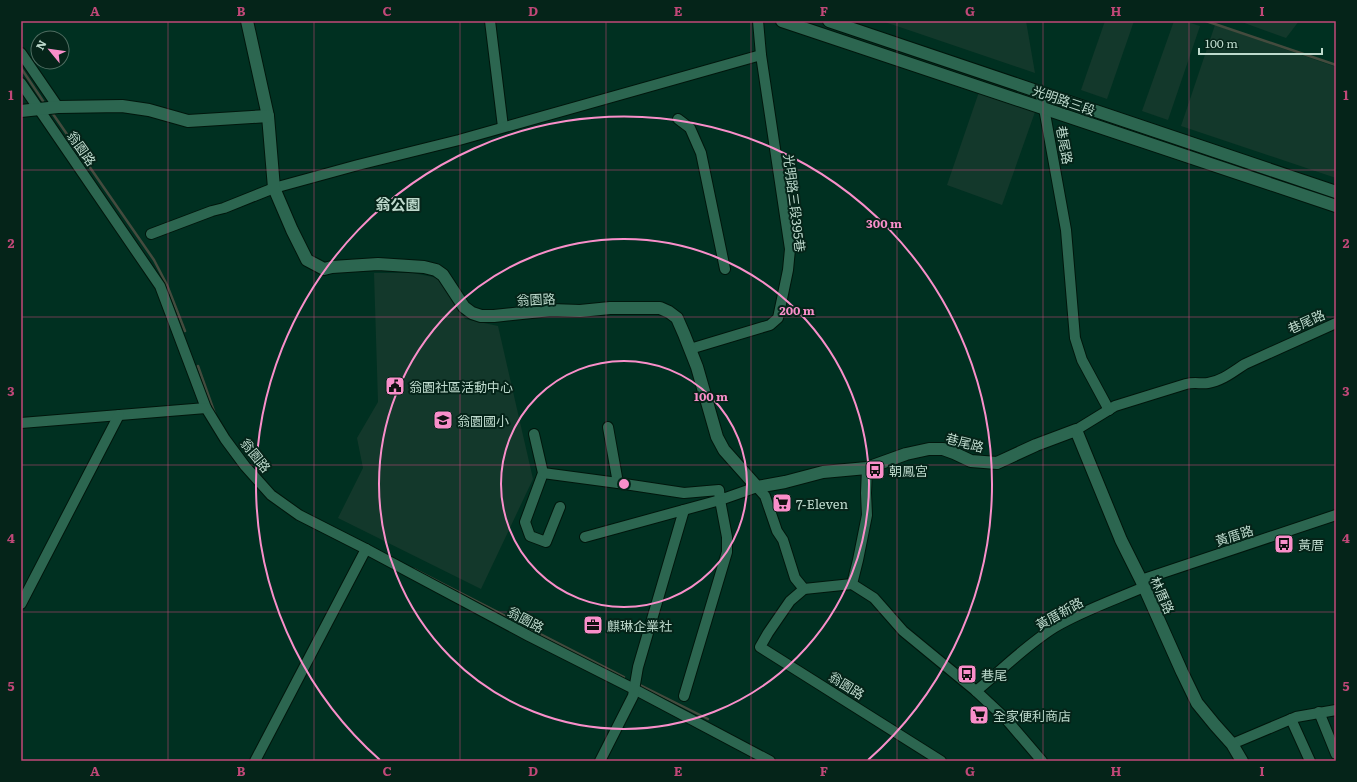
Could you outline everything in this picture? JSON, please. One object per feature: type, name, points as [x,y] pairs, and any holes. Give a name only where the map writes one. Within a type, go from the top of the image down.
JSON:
[{"type":"street","name":"翁園路","points":[[247,21],[268,116],[274,188],[307,260],[324,269],[332,267],[378,264],[424,267],[436,270],[443,275],[464,307],[472,313],[481,316],[551,310],[580,311],[610,308],[660,308],[669,312],[676,318],[697,367],[717,437],[724,450],[765,496],[777,531],[783,540],[795,578],[804,589],[790,601],[760,647],[941,761]]},
{"type":"street","points":[[490,21],[503,127]]},
{"type":"street","name":"光明路三段395巷","points":[[690,349],[770,325],[778,318],[788,270],[790,249],[761,55],[758,21]]},
{"type":"street","name":"光明路三段","points":[[782,21],[1336,206]]},
{"type":"street","name":"光明路三段","points":[[829,21],[1336,192]]},
{"type":"street","points":[[21,53],[58,107]]},
{"type":"street","points":[[151,234],[212,211],[224,208],[274,188],[358,164],[459,140],[761,55]]},
{"type":"street","name":"翁園路","points":[[21,83],[160,286],[206,408],[225,439],[245,466],[271,495],[299,515],[770,761]]},
{"type":"street","name":"巷尾路","points":[[1040,92],[1066,230],[1075,338],[1082,360],[1109,410]]},
{"type":"street","points":[[21,111],[58,107],[122,106],[149,110],[188,121],[268,116]]},
{"type":"street","points":[[678,119],[690,128],[701,153],[726,269]]},
{"type":"street","name":"巷尾路","points":[[758,487],[823,472],[867,468],[906,454],[929,449],[943,449],[971,461],[997,463],[1036,445],[1076,430],[1115,406],[1193,382],[1208,383],[1216,381],[1245,364],[1336,323]]},
{"type":"street","points":[[21,423],[206,408]]},
{"type":"street","points":[[21,604],[119,415]]},
{"type":"street","points":[[608,427],[618,483]]},
{"type":"street","name":"林厝路","points":[[1076,430],[1121,540],[1197,703],[1232,744],[1242,761]]},
{"type":"street","points":[[534,434],[543,473],[525,522],[530,536],[546,542],[560,507]]},
{"type":"street","points":[[852,584],[867,515],[867,468]]},
{"type":"street","points":[[543,473],[684,494],[719,490],[727,537],[727,552],[684,696]]},
{"type":"street","points":[[585,537],[608,532],[647,519],[720,500],[758,487]]},
{"type":"street","points":[[600,761],[633,696],[638,667],[684,510]]},
{"type":"street","name":"黃厝路","points":[[1142,583],[1336,515]]},
{"type":"street","points":[[255,761],[366,549]]},
{"type":"street","name":"黃厝新路","points":[[976,691],[1041,636],[1067,620],[1142,583]]},
{"type":"street","points":[[804,589],[852,584],[874,598],[904,631],[976,691],[1006,719],[1042,761]]},
{"type":"street","points":[[1232,744],[1291,718],[1336,710]]},
{"type":"street","points":[[1319,712],[1336,754]]},
{"type":"street","points":[[1291,718],[1310,761]]},
{"type":"shaded area","points":[[882,21],[1026,21],[1035,73]]},
{"type":"shaded area","points":[[1105,21],[1134,21],[1107,99],[1081,90]]},
{"type":"shaded area","points":[[1174,21],[1184,21],[1200,26],[1168,120],[1142,111]]},
{"type":"shaded area","points":[[1239,21],[1299,21],[1286,38]]},
{"type":"shaded area","points":[[1215,25],[1336,67],[1336,178],[1181,126]]},
{"type":"shaded area","points":[[979,92],[1035,112],[1002,205],[947,185]]},
{"type":"shaded area","name":"翁園國小","points":[[374,273],[413,273],[438,278],[465,319],[498,326],[533,479],[481,589],[338,518],[363,468],[357,438],[378,402]]},
{"type":"waterway","points":[[1206,21],[1336,65]]},
{"type":"waterway","points":[[21,68],[43,101]]},
{"type":"waterway","points":[[53,114],[154,260],[167,285],[185,331]]},
{"type":"waterway","points":[[198,366],[215,414]]},
{"type":"waterway","points":[[414,569],[624,677]]},
{"type":"waterway","points":[[640,685],[708,719]]},
{"type":"place","name":"翁園社區活動中心","points":[[395,386]]},
{"type":"place","name":"翁園國小","points":[[443,420]]},
{"type":"place","name":"朝鳳宮","points":[[875,470]]},
{"type":"place","name":"7-Eleven","points":[[782,503]]},
{"type":"place","name":"黃厝","points":[[1284,544]]},
{"type":"place","name":"麒琳企業社","points":[[593,625]]},
{"type":"place","name":"巷尾","points":[[967,674]]},
{"type":"place","name":"全家便利商店","points":[[979,715]]},
{"type":"district","name":"翁公園","points":[[398,203]]}]
